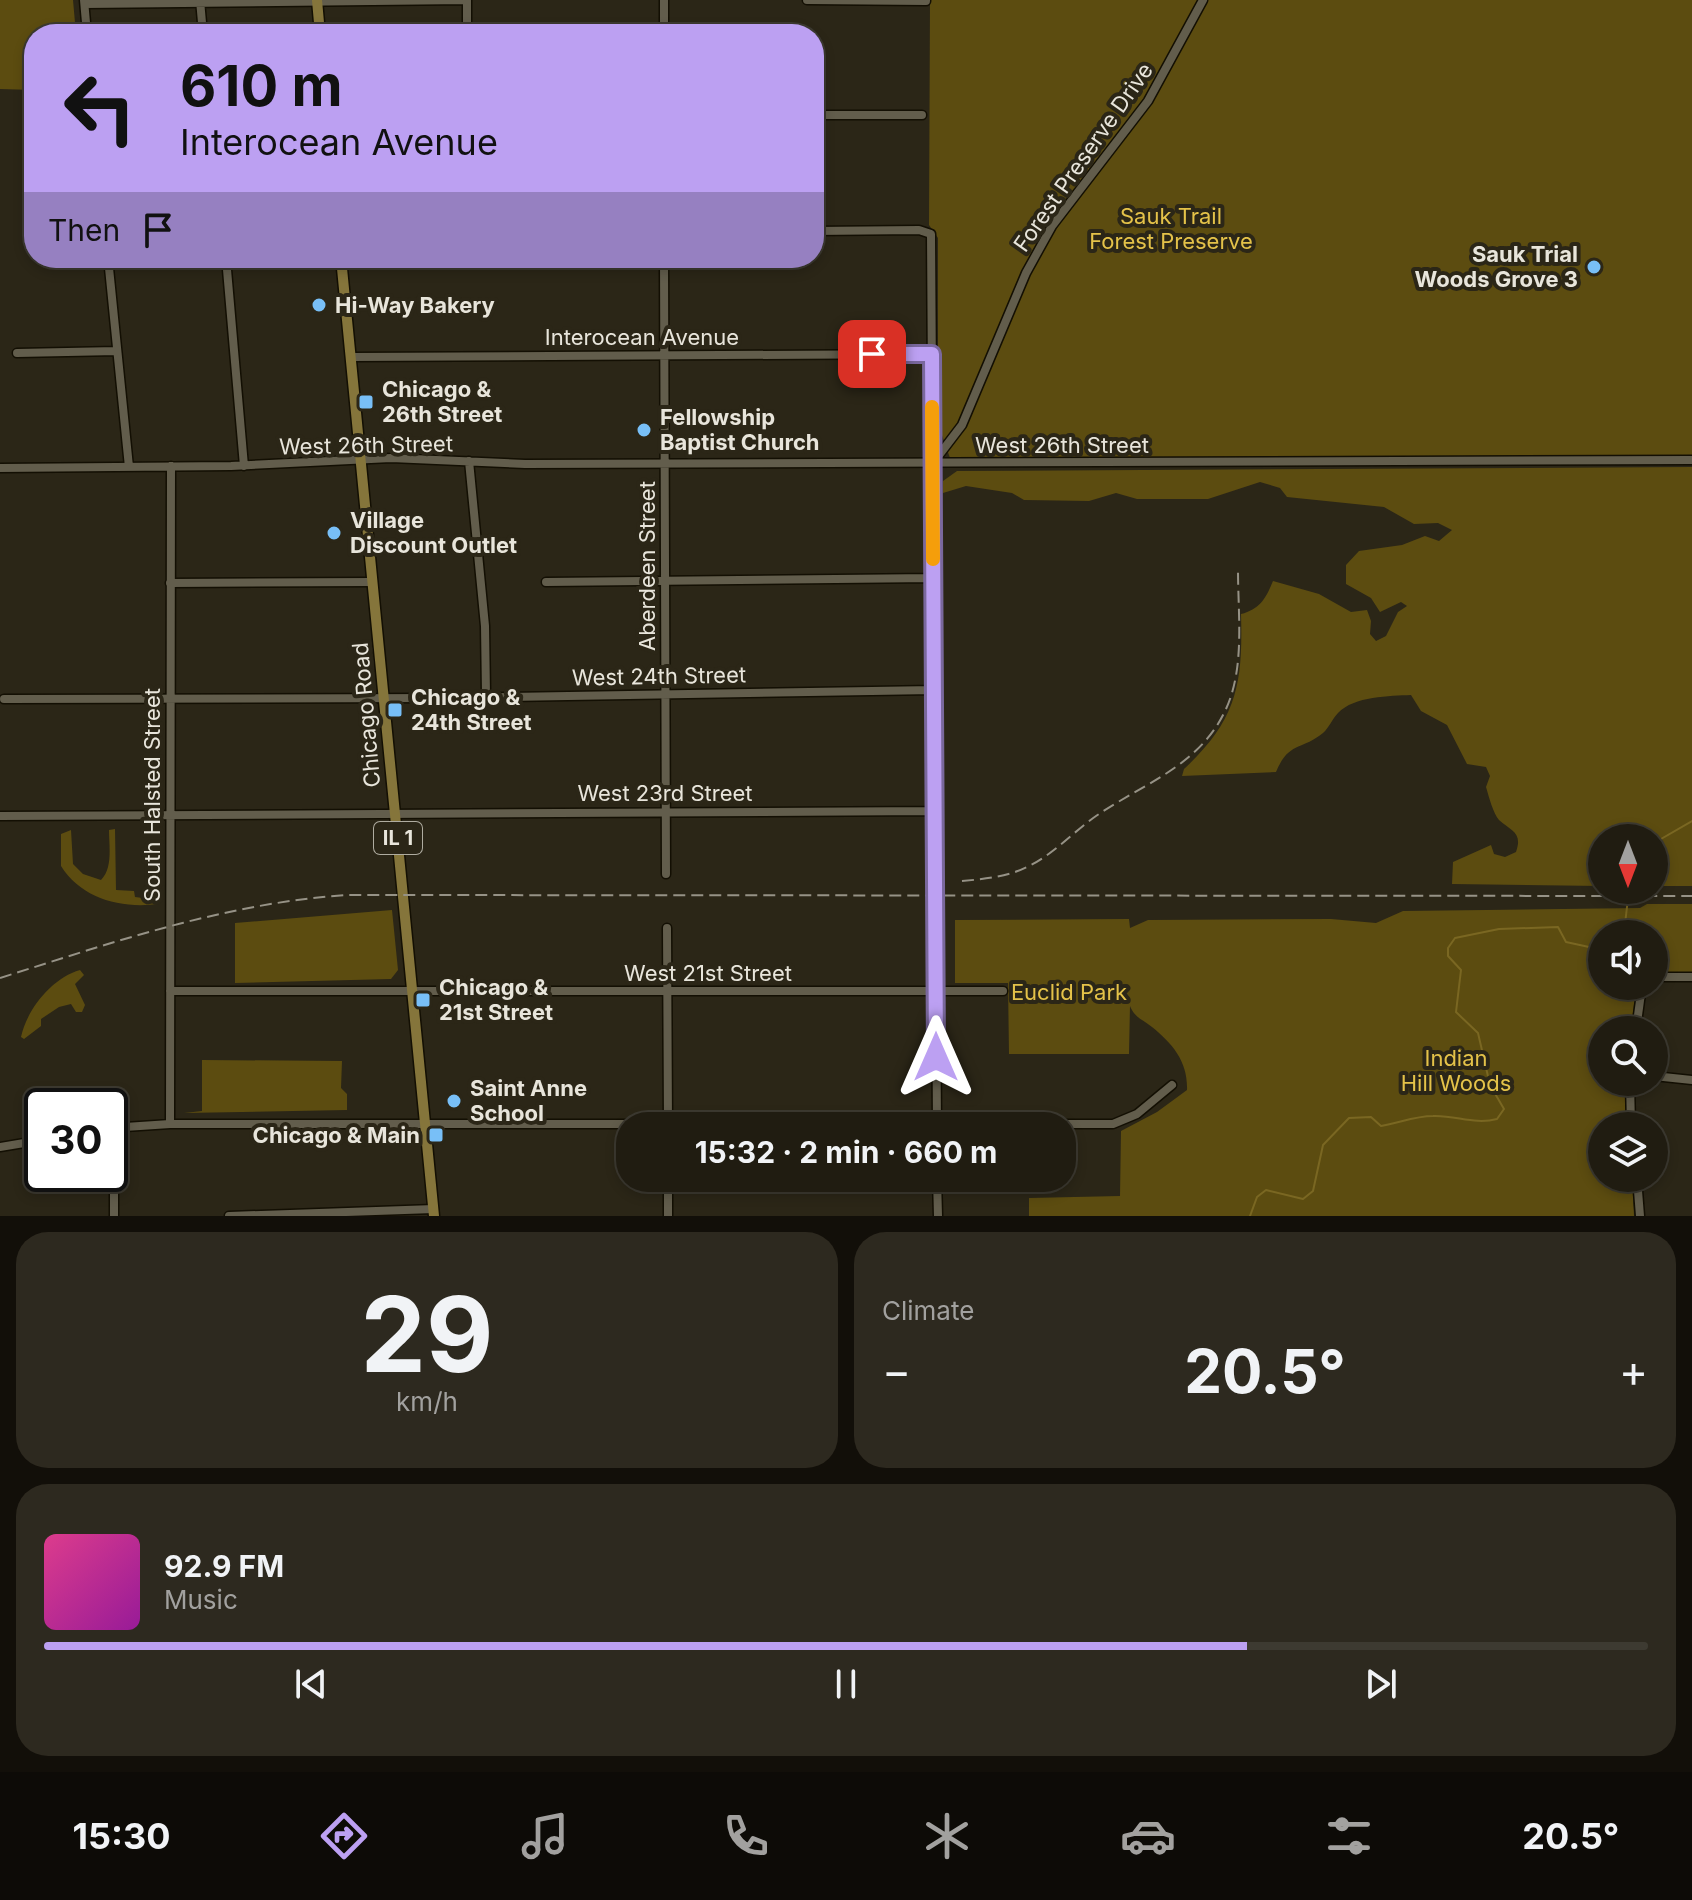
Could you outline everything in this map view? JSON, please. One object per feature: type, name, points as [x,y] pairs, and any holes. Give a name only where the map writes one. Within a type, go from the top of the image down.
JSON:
[{"type":"main road","points":[[317,1],[319,24]]},
{"type":"main road","name":"Chicago Road","points":[[342,268],[434,1212]]},
{"type":"street","points":[[86,24],[85,2],[467,0],[467,24]]},
{"type":"street","points":[[664,0],[664,24]]},
{"type":"street","points":[[807,0],[926,1]]},
{"type":"street","name":"Forest Preserve Drive","points":[[932,464],[970,411],[1026,273],[1052,226],[1148,101],[1203,0]]},
{"type":"street","points":[[200,1],[202,24]]},
{"type":"street","points":[[824,115],[922,115]]},
{"type":"street","points":[[824,231],[919,230],[931,234],[937,1112]]},
{"type":"street","points":[[109,268],[129,467]]},
{"type":"street","points":[[227,268],[244,466]]},
{"type":"street","name":"Aberdeen Street","points":[[664,268],[666,874]]},
{"type":"street","points":[[17,353],[117,351]]},
{"type":"street","name":"Interocean Avenue","points":[[352,357],[932,354]]},
{"type":"street","name":"West 26th Street","points":[[0,468],[244,466],[417,457],[469,461],[665,464],[1692,460]]},
{"type":"street","points":[[469,461],[485,626],[486,695]]},
{"type":"street","name":"South Halsted Street","points":[[170,1124],[171,466]]},
{"type":"street","points":[[546,582],[933,578]]},
{"type":"street","points":[[170,583],[373,582]]},
{"type":"street","name":"West 24th Street","points":[[4,699],[385,698],[934,690]]},
{"type":"street","name":"West 23rd Street","points":[[0,816],[396,815],[666,810],[935,811]]},
{"type":"street","points":[[667,928],[668,1112]]},
{"type":"street","points":[[1668,977],[1692,977]]},
{"type":"street","name":"West 21st Street","points":[[170,991],[1003,991]]},
{"type":"street","points":[[1668,1077],[1692,1080]]},
{"type":"street","points":[[1076,1124],[1113,1124],[1137,1114],[1172,1085]]},
{"type":"street","points":[[128,1126],[616,1124]]},
{"type":"street","points":[[0,1147],[24,1143]]},
{"type":"street","points":[[113,1192],[114,1216]]},
{"type":"street","points":[[668,1192],[668,1216]]},
{"type":"street","points":[[937,1192],[938,1216]]},
{"type":"street","points":[[1638,1192],[1640,1216]]},
{"type":"street","points":[[229,1216],[434,1212]]},
{"type":"green space","points":[[0,0],[73,0],[75,24],[24,24],[24,90],[0,89]]},
{"type":"green space","name":"Sauk Trail Forest Preserve","points":[[930,0],[1692,0],[1692,456],[950,458],[938,424],[938,238],[929,225]]},
{"type":"green space","points":[[1692,467],[1692,886],[1668,886],[1668,824],[1588,824],[1588,886],[1452,884],[1453,862],[1491,845],[1494,854],[1505,857],[1516,852],[1518,840],[1495,813],[1486,787],[1490,776],[1486,767],[1467,764],[1447,725],[1421,711],[1411,695],[1373,698],[1345,707],[1323,733],[1286,755],[1276,772],[1182,776],[1184,769],[1216,734],[1233,699],[1240,661],[1241,614],[1262,602],[1273,581],[1319,594],[1351,612],[1367,610],[1371,621],[1370,634],[1376,641],[1386,636],[1398,612],[1407,606],[1401,602],[1380,612],[1371,598],[1346,584],[1346,565],[1359,551],[1402,545],[1425,536],[1439,541],[1452,530],[1438,523],[1414,524],[1384,507],[1287,497],[1280,488],[1260,482],[1208,499],[1137,499],[1116,493],[1089,501],[1024,500],[1012,493],[966,486],[943,493],[943,481],[957,471]]},
{"type":"green space","points":[[115,829],[116,890],[134,891],[135,897],[158,900],[158,904],[130,905],[103,899],[79,886],[61,866],[61,834],[71,830],[73,864],[83,874],[101,880],[109,863],[109,830]]},
{"type":"green space","name":"Indian Hill Woods","points":[[1647,904],[1692,904],[1692,972],[1668,972],[1668,920],[1588,920],[1588,1000],[1634,1000],[1633,1016],[1588,1016],[1588,1096],[1625,1096],[1626,1112],[1588,1112],[1588,1192],[1633,1192],[1634,1216],[1029,1216],[1029,1198],[1120,1196],[1121,1131],[1157,1112],[1187,1090],[1185,1071],[1173,1047],[1137,1016],[1130,1006],[1129,1054],[1009,1054],[1008,983],[955,983],[955,920],[1129,919],[1130,928],[1148,920],[1331,919],[1376,923],[1403,911],[1640,908]]},
{"type":"green space","points":[[392,910],[398,970],[391,979],[235,983],[235,923]]},
{"type":"green space","points":[[80,970],[84,975],[75,984],[85,1005],[82,1012],[76,1012],[71,1004],[59,1007],[41,1019],[41,1026],[24,1039],[21,1037],[29,1016],[42,996],[60,980]]},
{"type":"green space","points":[[202,1060],[342,1061],[341,1088],[347,1094],[347,1110],[184,1113],[202,1111]]},
{"type":"waterway","points":[[1668,835],[1692,821]]},
{"type":"waterway","points":[[1625,920],[1627,904]]},
{"type":"waterway","points":[[1250,1216],[1257,1197],[1266,1190],[1303,1199],[1313,1191],[1323,1145],[1349,1118],[1371,1117],[1381,1126],[1426,1116],[1481,1121],[1497,1119],[1504,1109],[1490,1085],[1478,1033],[1456,1012],[1461,970],[1448,956],[1448,948],[1455,938],[1499,929],[1558,927],[1566,942],[1588,947]]},
{"type":"railway","points":[[962,881],[1003,875],[1036,862],[1096,816],[1169,772],[1201,745],[1226,709],[1236,676],[1238,570]]},
{"type":"railway","points":[[0,978],[214,915],[302,899],[347,895],[1692,896]]},
{"type":"slow traffic","points":[[932,407],[933,559]]},
{"type":"place","name":"Sauk Trial Woods Grove 3","points":[[1594,267]]},
{"type":"place","name":"Hi-Way Bakery","points":[[319,305]]},
{"type":"place","name":"Chicago & 26th Street","points":[[366,402]]},
{"type":"place","name":"Fellowship Baptist Church","points":[[644,430]]},
{"type":"place","name":"Village Discount Outlet","points":[[334,533]]},
{"type":"place","name":"Chicago & 24th Street","points":[[395,710]]},
{"type":"place","name":"Chicago & 21st Street","points":[[423,1000]]},
{"type":"place","name":"Saint Anne School","points":[[454,1101]]},
{"type":"place","name":"Chicago & Main","points":[[436,1135]]},
{"type":"route","points":[[872,354],[932,354],[936,1057]]},
{"type":"park label","name":"Euclid Park","points":[[1069,992]]}]
